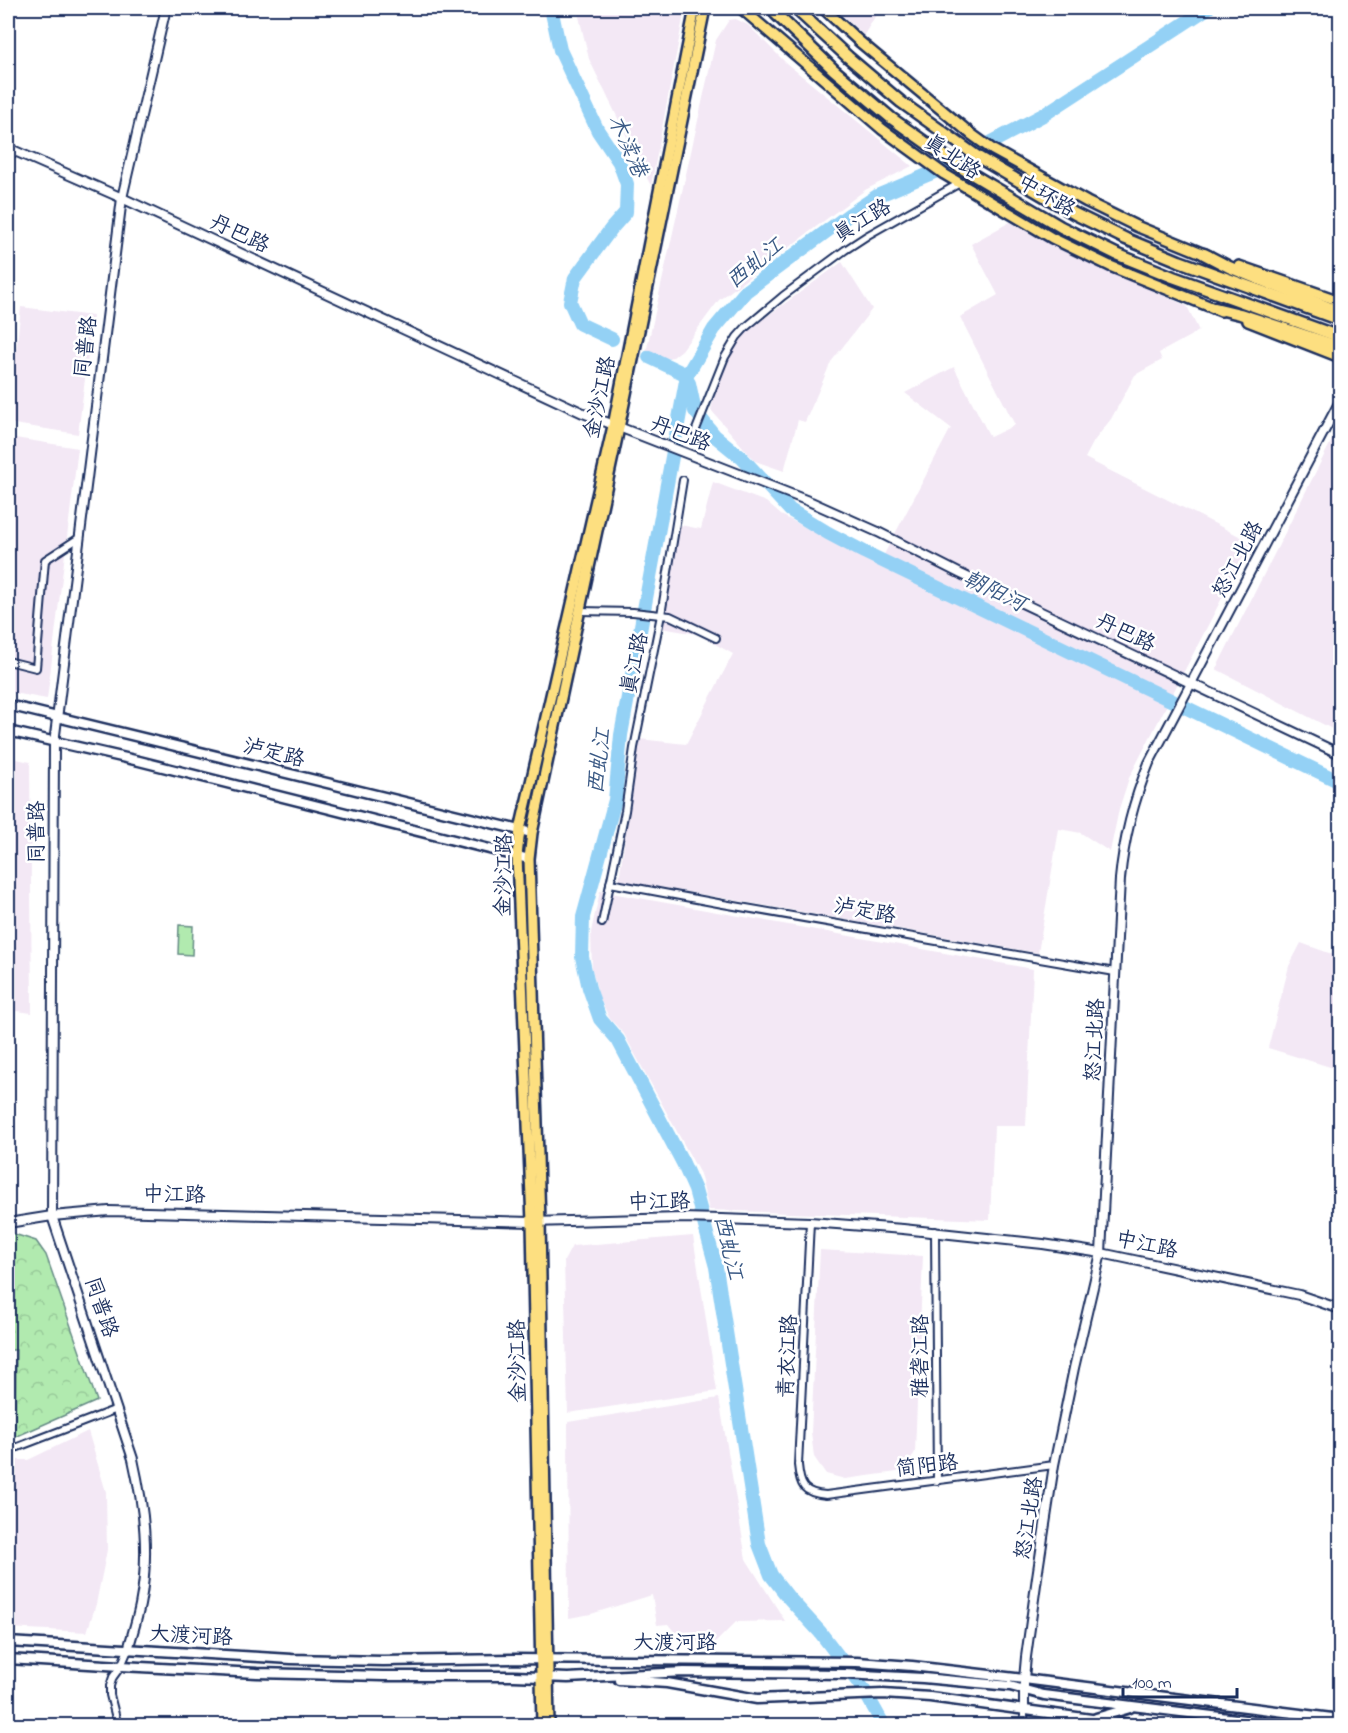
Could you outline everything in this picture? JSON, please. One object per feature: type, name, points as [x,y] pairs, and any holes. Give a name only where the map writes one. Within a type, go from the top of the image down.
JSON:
[{"type":"highway","name":"中环路","points":[[795,8],[901,102],[978,157],[1075,214],[1179,261],[1341,320]]},
{"type":"highway","name":"中环路","points":[[776,14],[834,70],[891,118],[960,167],[1061,227],[1116,254],[1173,277],[1341,338]]},
{"type":"highway","points":[[1204,254],[1229,267],[1341,312]]},
{"type":"highway","points":[[1215,308],[1341,347]]},
{"type":"main road","name":"金沙江路","points":[[549,1725],[544,1660],[529,859],[532,833],[580,611],[616,427],[695,8]]},
{"type":"main road","name":"金沙江路","points":[[536,1222],[517,856],[520,830],[616,427],[705,8]]},
{"type":"main road","name":"真北路","points":[[741,8],[882,129],[944,174],[1052,238],[1110,266],[1341,357]]},
{"type":"main road","name":"真北路","points":[[823,8],[860,42],[993,150],[1087,202],[1136,226],[1204,254],[1341,301]]},
{"type":"main road","name":"泸定路","points":[[8,705],[532,833]]},
{"type":"main road","name":"泸定路","points":[[8,731],[139,761],[529,859]]},
{"type":"main road","name":"大渡河路","points":[[8,1642],[325,1660],[857,1662],[1024,1679],[1341,1719]]},
{"type":"main road","name":"大渡河路","points":[[8,1659],[326,1674],[607,1677],[684,1672],[867,1675],[1010,1686],[1044,1695],[1293,1725]]},
{"type":"main road","name":"金沙江路","points":[[542,1725],[545,1677]]},
{"type":"main road","name":"大渡河路","points":[[607,1677],[622,1681],[667,1683],[757,1699],[883,1694],[930,1697],[1143,1725]]},
{"type":"main road","points":[[1093,1719],[1136,1707]]},
{"type":"street","name":"同普路","points":[[128,1650],[140,1605],[145,1563],[142,1498],[134,1459],[52,1216],[54,743],[122,198],[166,8]]},
{"type":"street","name":"丹巴路","points":[[8,148],[122,198],[572,409],[811,502],[878,532],[961,574],[1341,754]]},
{"type":"street","name":"真江路","points":[[695,432],[730,347],[753,321],[845,250],[960,183]]},
{"type":"street","name":"怒江北路","points":[[1024,1725],[1024,1679],[1054,1465],[1101,1253],[1120,879],[1129,818],[1149,763],[1341,401]]},
{"type":"street","name":"真江路","points":[[602,923],[625,811],[634,748],[683,480]]},
{"type":"street","points":[[8,662],[36,668],[45,560],[79,538]]},
{"type":"street","points":[[580,611],[633,612],[670,616],[717,638]]},
{"type":"street","name":"泸定路","points":[[610,883],[1115,972]]},
{"type":"street","name":"中江路","points":[[8,1222],[109,1211],[536,1222],[681,1218],[810,1222],[936,1232],[1101,1253],[1299,1295],[1341,1309]]},
{"type":"street","name":"青衣江路","points":[[804,1489],[798,1465],[810,1222]]},
{"type":"street","name":"雅砻江路","points":[[936,1232],[937,1481]]},
{"type":"street","points":[[8,1449],[117,1409]]},
{"type":"street","name":"简阳路","points":[[804,1489],[814,1494],[826,1495],[1054,1465]]},
{"type":"street","points":[[118,1725],[110,1695],[110,1686],[128,1650]]},
{"type":"shaded area","points":[[577,8],[685,8],[651,186],[589,59]]},
{"type":"shaded area","points":[[835,8],[880,8],[864,35]]},
{"type":"shaded area","points":[[736,19],[748,25],[786,63],[912,166],[865,190],[719,300],[682,350],[673,357],[661,359],[646,352],[716,40],[729,20]]},
{"type":"shaded area","points":[[1010,222],[1065,252],[1187,306],[1199,331],[1159,353],[1162,360],[1135,375],[1111,419],[1094,441],[1085,458],[1251,542],[1129,778],[1119,809],[1110,852],[1081,833],[1059,829],[1038,953],[619,880],[639,739],[686,744],[733,654],[697,634],[661,628],[680,525],[701,529],[713,482],[766,502],[781,515],[879,564],[951,428],[905,393],[954,367],[990,437],[1015,425],[960,317],[998,295],[971,244]]},
{"type":"shaded area","points":[[842,262],[872,309],[831,362],[805,422],[798,420],[784,471],[755,461],[711,410],[728,359],[748,330]]},
{"type":"shaded area","points":[[21,307],[93,316],[78,434],[8,423]]},
{"type":"shaded area","points":[[1340,424],[1340,733],[1216,669]]},
{"type":"shaded area","points":[[15,438],[78,448],[47,699],[8,692],[8,442]]},
{"type":"shaded area","points":[[8,757],[30,762],[32,1013],[8,1010]]},
{"type":"shaded area","points":[[600,891],[1033,969],[1026,1126],[994,1126],[990,1220],[709,1210],[700,1174],[624,1034],[610,1019],[599,997],[592,969],[591,932]]},
{"type":"shaded area","points":[[1301,943],[1340,957],[1340,1070],[1268,1048],[1289,966]]},
{"type":"shaded area","points":[[693,1236],[717,1391],[568,1413],[564,1261],[572,1246]]},
{"type":"shaded area","points":[[820,1250],[923,1256],[915,1452],[908,1465],[897,1472],[845,1479],[826,1474],[814,1457],[811,1432]]},
{"type":"shaded area","points":[[719,1398],[746,1559],[785,1621],[736,1622],[716,1642],[683,1643],[668,1624],[657,1625],[652,1595],[591,1614],[569,1618],[568,1422]]},
{"type":"shaded area","points":[[88,1431],[106,1492],[107,1550],[96,1604],[87,1632],[8,1628],[8,1460],[28,1460]]},
{"type":"green space","points":[[179,925],[193,926],[192,955],[178,954]]},
{"type":"green space","points":[[14,1234],[36,1241],[46,1255],[97,1401],[15,1437],[16,1350],[8,1350],[8,1235]]},
{"type":"waterway","name":"木渎港","points":[[551,8],[560,50],[598,131],[619,162],[627,184],[626,212],[575,278],[570,302],[580,324],[612,339]]},
{"type":"waterway","name":"西虬江","points":[[884,1726],[864,1690],[820,1632],[771,1575],[759,1544],[716,1267],[695,1190],[618,1040],[600,1019],[589,988],[582,957],[583,917],[615,800],[621,735],[687,375],[714,329],[746,291],[877,196],[939,170],[1045,114],[1208,8]]},
{"type":"waterway","name":"木渎港","points":[[649,357],[687,375]]},
{"type":"waterway","name":"朝阳河","points":[[689,383],[695,411],[715,436],[742,458],[790,510],[864,552],[1340,782]]}]
